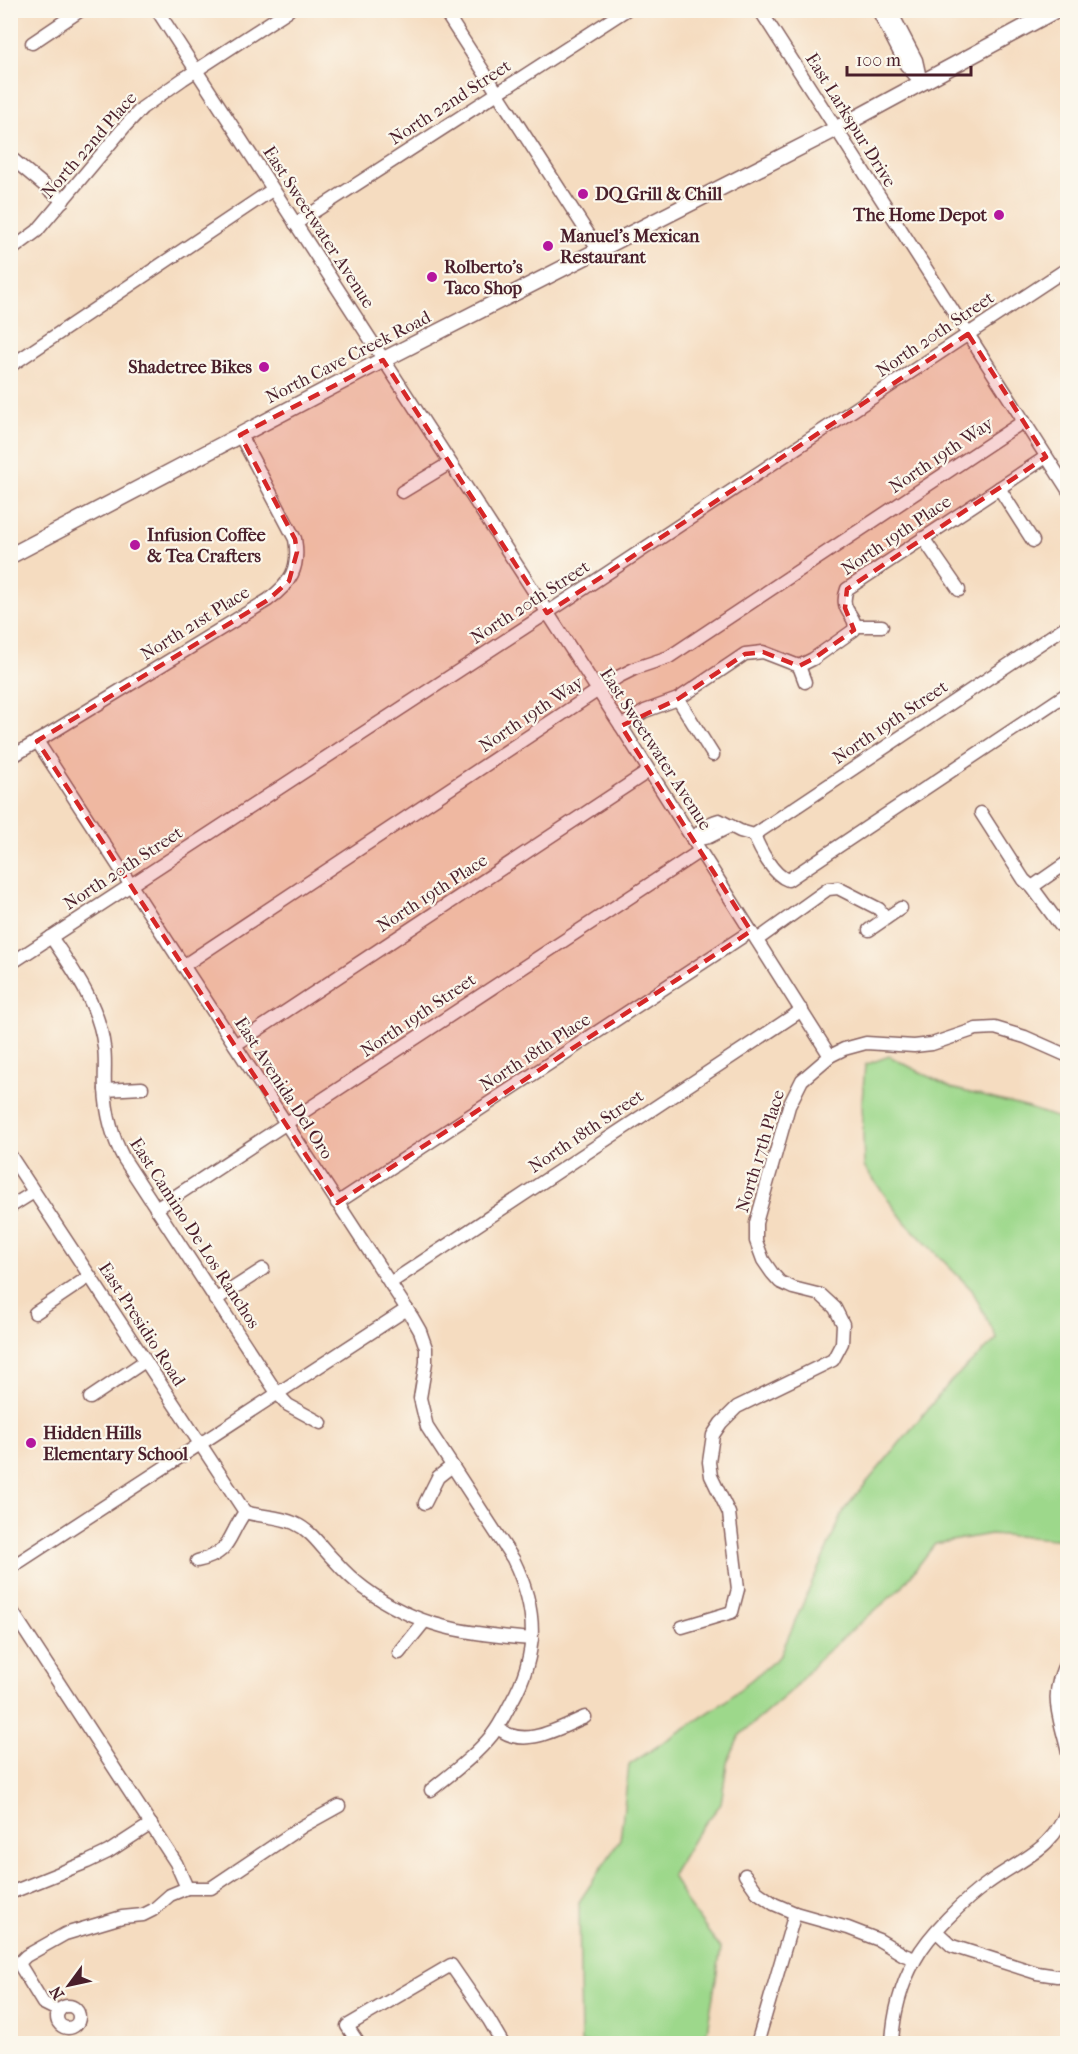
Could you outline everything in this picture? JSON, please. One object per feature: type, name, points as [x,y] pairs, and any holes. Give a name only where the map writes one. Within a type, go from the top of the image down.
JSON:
[{"type":"main road","name":"North Cave Creek Road","points":[[10,556],[383,360],[836,129],[1056,10]]},
{"type":"street","points":[[32,43],[81,10]]},
{"type":"street","name":"East Sweetwater Avenue","points":[[157,10],[621,726],[830,1056]]},
{"type":"street","name":"North 22nd Place","points":[[10,250],[37,231],[133,117],[151,101],[290,10]]},
{"type":"street","points":[[444,10],[598,249]]},
{"type":"street","name":"North 22nd Street","points":[[295,224],[626,10]]},
{"type":"street","name":"East Larkspur Drive","points":[[760,10],[1068,490]]},
{"type":"street","points":[[878,10],[906,65],[921,82]]},
{"type":"street","points":[[890,10],[916,60],[921,82]]},
{"type":"street","points":[[10,157],[63,201]]},
{"type":"street","points":[[10,366],[273,190]]},
{"type":"street","name":"North 20th Street","points":[[10,964],[547,613],[1068,268]]},
{"type":"street","name":"North 19th Way","points":[[183,966],[598,692],[636,668],[669,657],[1024,422]]},
{"type":"street","name":"North 21st Place","points":[[10,758],[268,600],[289,581],[295,567],[297,552],[295,539],[240,435]]},
{"type":"street","name":"North 19th Place","points":[[856,626],[845,608],[843,599],[847,589],[1046,457]]},
{"type":"street","points":[[402,492],[450,463]]},
{"type":"street","points":[[999,488],[1033,541]]},
{"type":"street","points":[[923,538],[959,590]]},
{"type":"street","name":"North 19th Street","points":[[156,1209],[286,1124],[697,846],[703,828],[713,821],[720,820],[740,831],[754,835],[1068,625]]},
{"type":"street","points":[[621,726],[645,711],[678,699],[745,654],[763,652],[799,666],[813,659],[854,630],[856,626],[882,626]]},
{"type":"street","points":[[799,666],[805,682]]},
{"type":"street","points":[[754,835],[774,871],[788,880],[1068,693]]},
{"type":"street","points":[[678,699],[713,756]]},
{"type":"street","name":"East Avenida Del Oro","points":[[37,741],[420,1331],[426,1348],[420,1398],[427,1427],[513,1559],[522,1578],[531,1612],[532,1639],[520,1686],[498,1728],[480,1748],[431,1790]]},
{"type":"street","name":"North 19th Place","points":[[234,1045],[649,771]]},
{"type":"street","points":[[981,813],[1024,880],[1032,887],[1060,925],[1065,927]]},
{"type":"street","points":[[1032,887],[1068,862]]},
{"type":"street","name":"North 18th Place","points":[[337,1203],[828,889],[838,888],[879,909],[886,918]]},
{"type":"street","points":[[869,930],[901,908]]},
{"type":"street","name":"East Camino De Los Ranchos","points":[[51,937],[86,991],[95,1010],[105,1048],[105,1090],[113,1137],[124,1159],[277,1393],[288,1405],[321,1423]]},
{"type":"street","name":"North 18th Street","points":[[390,1283],[802,1010]]},
{"type":"street","name":"North 17th Place","points":[[682,1627],[732,1612],[738,1589],[729,1513],[711,1476],[709,1462],[713,1435],[737,1407],[833,1360],[842,1343],[843,1324],[835,1308],[821,1295],[780,1282],[763,1260],[756,1241],[756,1222],[789,1106],[802,1080],[830,1056],[844,1049],[866,1043],[932,1044],[976,1029],[995,1028],[1068,1056]]},
{"type":"street","points":[[105,1090],[142,1088]]},
{"type":"street","name":"East Presidio Road","points":[[10,1155],[245,1512]]},
{"type":"street","points":[[10,1207],[34,1192]]},
{"type":"street","points":[[215,1300],[264,1269]]},
{"type":"street","points":[[35,1313],[90,1276]]},
{"type":"street","points":[[10,1568],[407,1309]]},
{"type":"street","points":[[90,1398],[145,1361]]},
{"type":"street","points":[[425,1503],[438,1477],[452,1466]]},
{"type":"street","points":[[197,1561],[212,1558],[222,1550],[232,1539],[245,1512],[282,1518],[305,1529],[362,1587],[395,1608],[424,1622],[468,1633],[532,1639]]},
{"type":"street","points":[[10,1608],[152,1824],[176,1863],[187,1888]]},
{"type":"street","points":[[399,1653],[424,1622]]},
{"type":"street","points":[[1068,1659],[1062,1670],[1056,1695],[1056,1711],[1065,1733],[1068,1753]]},
{"type":"street","points":[[498,1728],[512,1737],[532,1736],[545,1734],[585,1717]]},
{"type":"street","points":[[892,2043],[894,2018],[915,1959],[963,1904],[987,1883],[1042,1848],[1061,1824],[1068,1805]]},
{"type":"street","points":[[59,2012],[44,2003],[25,1975],[21,1962],[26,1956],[65,1934],[122,1917],[142,1915],[153,1910],[171,1895],[187,1888],[211,1888],[303,1826],[339,1806]]},
{"type":"street","points":[[10,1893],[94,1859],[152,1824]]},
{"type":"street","points":[[745,1875],[757,1892],[774,1904],[879,1940],[915,1959]]},
{"type":"street","points":[[757,2043],[795,1913]]},
{"type":"street","points":[[937,1932],[952,1946],[1037,1973],[1057,1976],[1068,1974]]},
{"type":"street","points":[[359,2043],[347,2026],[451,1965],[503,2043]]},
{"type":"highlighted area","points":[[968,334],[1046,457],[847,589],[845,608],[854,630],[813,659],[799,666],[763,652],[745,654],[678,699],[621,726],[751,931],[337,1203],[37,741],[268,600],[289,581],[297,552],[295,539],[240,435],[383,360],[547,613]]},
{"type":"green space","points":[[889,1056],[951,1088],[1029,1108],[1067,1121],[1067,1540],[990,1534],[935,1544],[901,1588],[822,1656],[791,1691],[740,1735],[727,1763],[721,1804],[695,1836],[672,1875],[687,1903],[721,1949],[705,2043],[581,2043],[579,1902],[620,1840],[629,1765],[723,1703],[780,1656],[844,1510],[951,1381],[997,1339],[972,1290],[905,1222],[864,1167],[862,1101],[865,1065]]},
{"type":"place","name":"DQ Grill & Chill","points":[[583,194]]},
{"type":"place","name":"The Home Depot","points":[[999,215]]},
{"type":"place","name":"Manuel's Mexican Restaurant","points":[[548,246]]},
{"type":"place","name":"Rolberto's Taco Shop","points":[[432,277]]},
{"type":"place","name":"Shadetree Bikes","points":[[264,367]]},
{"type":"place","name":"Infusion Coffee & Tea Crafters","points":[[135,545]]},
{"type":"place","name":"Hidden Hills Elementary School","points":[[31,1443]]}]
